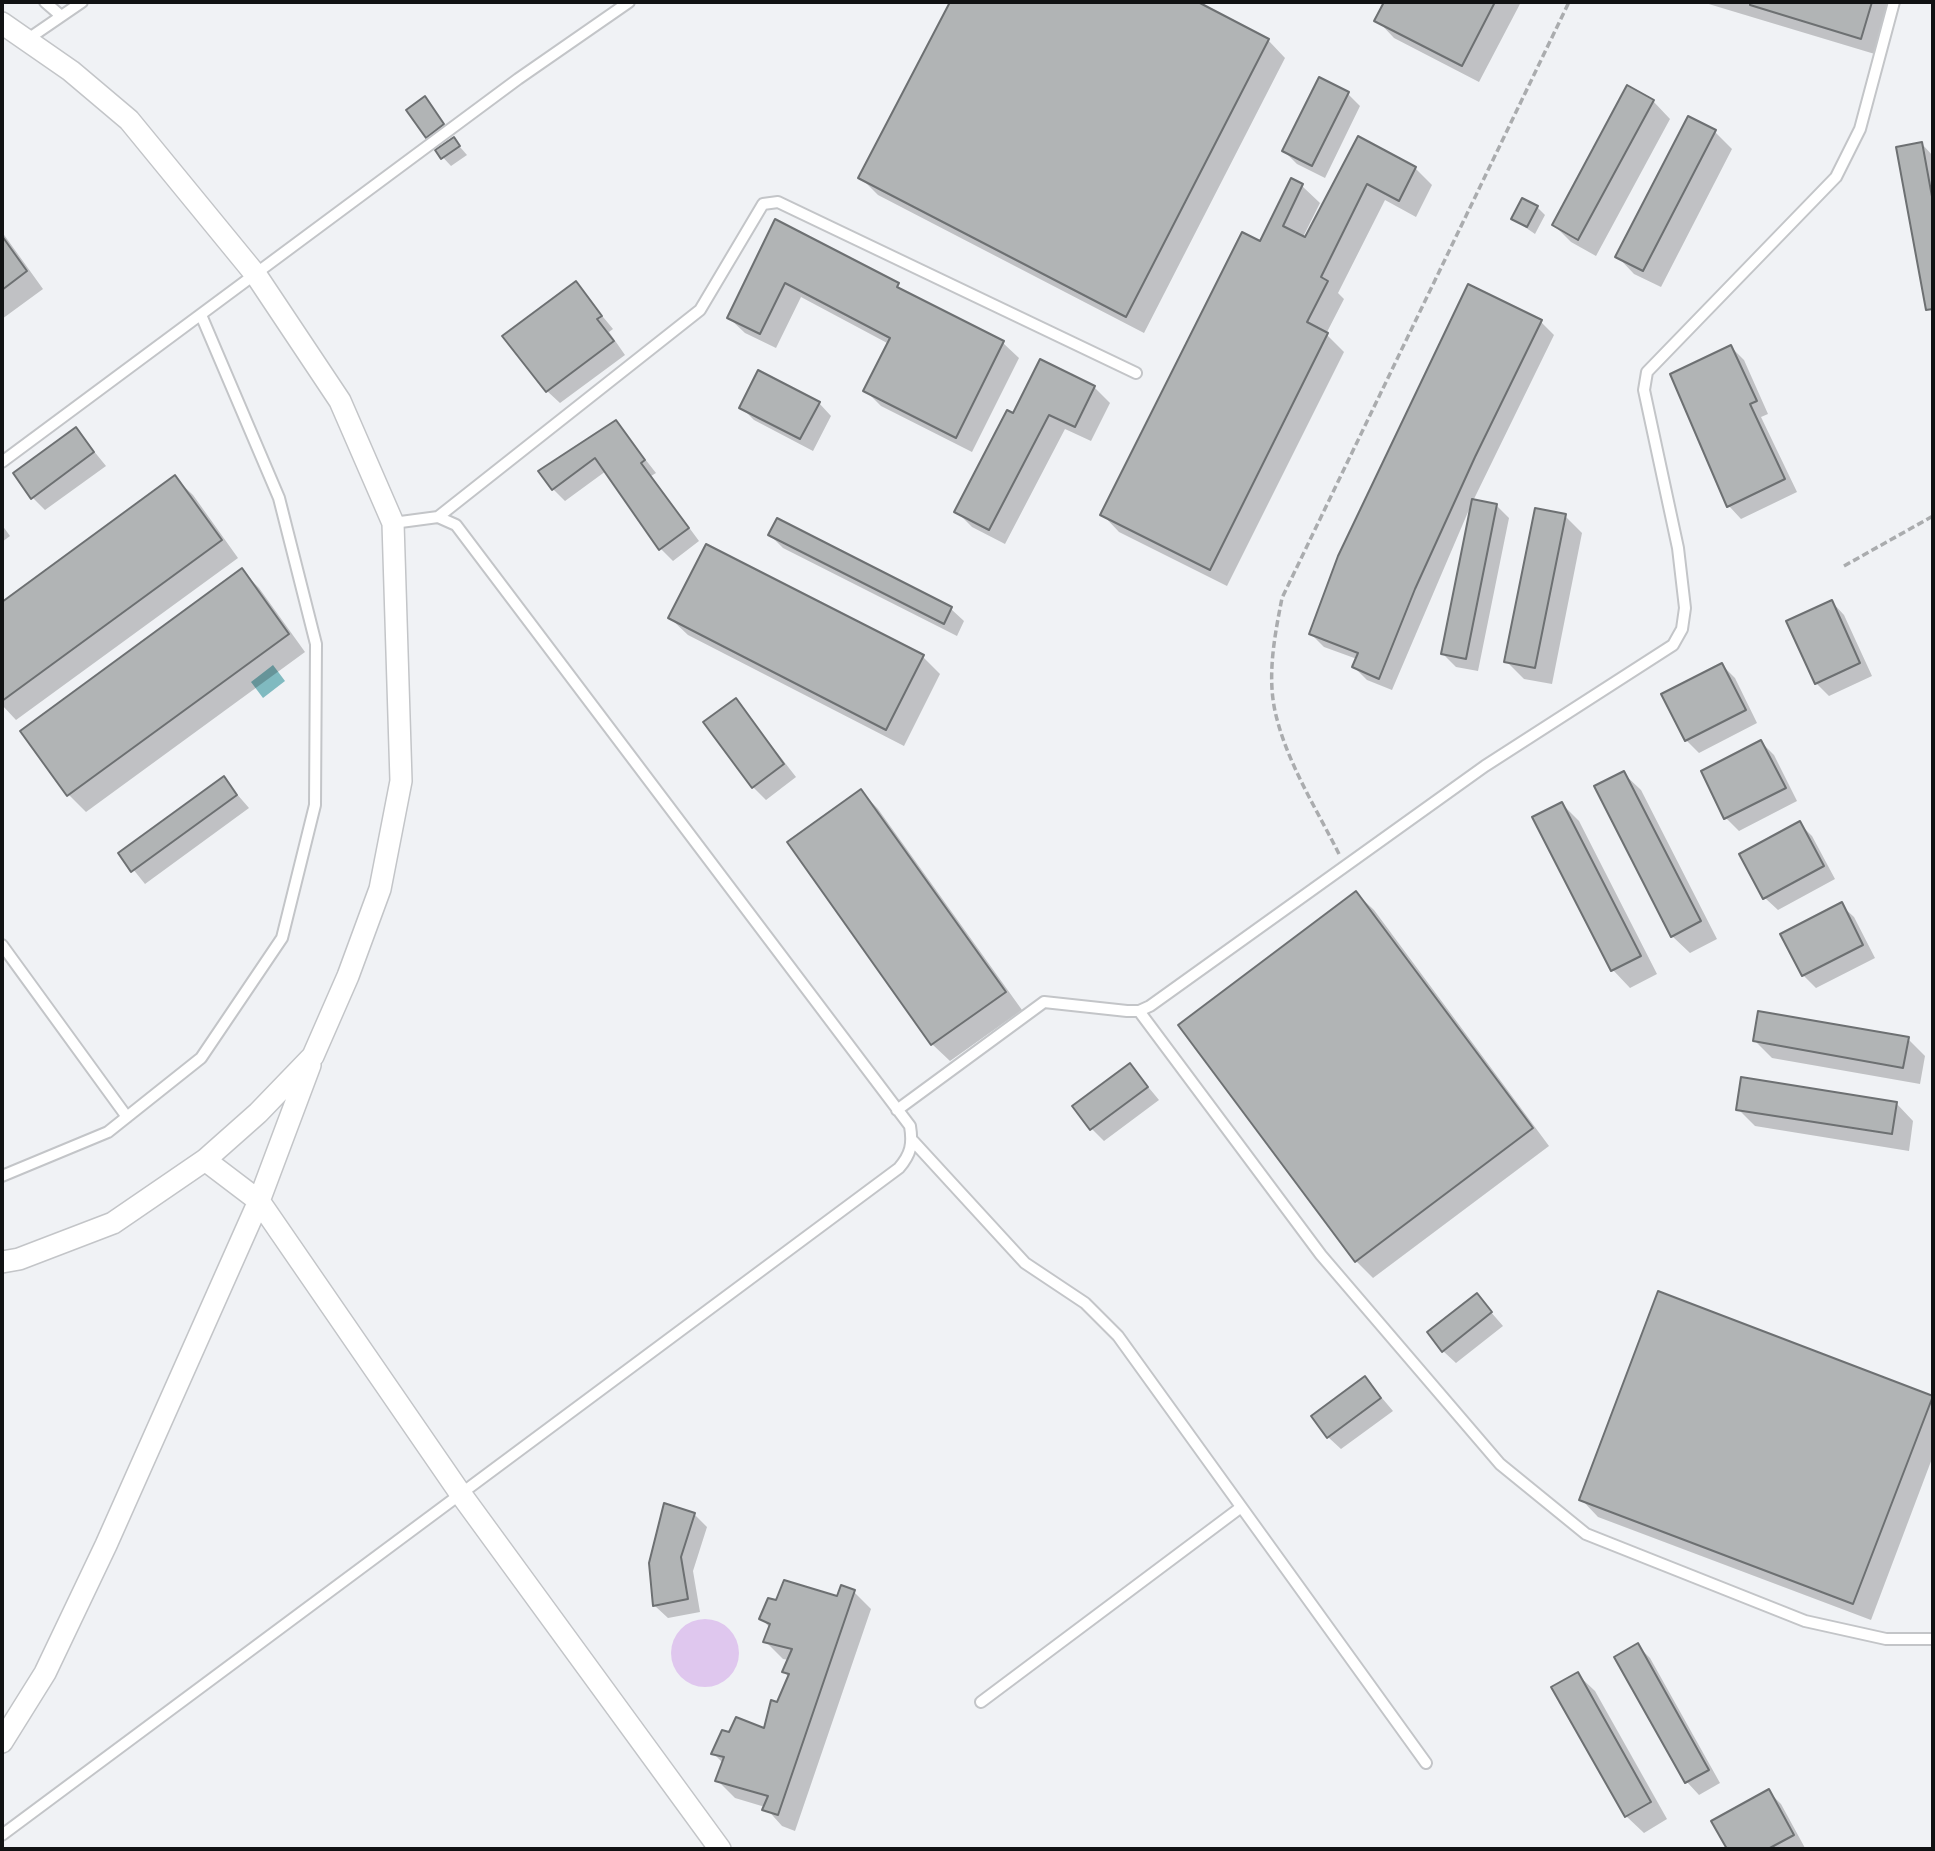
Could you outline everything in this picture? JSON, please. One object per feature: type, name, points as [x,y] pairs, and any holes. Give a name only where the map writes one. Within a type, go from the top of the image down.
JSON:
[{"type":"street","points":[[2,23],[29,39],[129,120],[256,275],[340,401],[393,523],[401,781],[380,889],[259,1201],[106,1545],[45,1673],[2,1742]]},
{"type":"street","points":[[2,1262],[19,1259],[113,1223],[205,1160],[258,1113],[313,1056]]},
{"type":"street","points":[[205,1160],[259,1201],[460,1493],[720,1849]]},
{"type":"lane","points":[[46,2],[60,15]]},
{"type":"lane","points":[[29,39],[82,2]]},
{"type":"lane","points":[[2,462],[507,87],[629,2]]},
{"type":"lane","points":[[897,1110],[1044,1002],[1139,1011],[1485,766],[1673,645],[1682,629],[1685,608],[1678,548],[1644,390],[1647,372],[1836,177],[1860,129],[1894,2]]},
{"type":"lane","points":[[393,523],[438,517],[700,310],[763,204],[778,202],[1136,373]]},
{"type":"lane","points":[[2,1176],[108,1132],[201,1058],[282,938],[315,805],[316,644],[279,498],[201,316]]},
{"type":"lane","points":[[2,1835],[900,1168],[909,1157],[913,1141],[910,1126],[456,526],[438,517]]},
{"type":"lane","points":[[2,945],[127,1117]]},
{"type":"lane","points":[[1139,1011],[1321,1255],[1500,1464],[1586,1534],[1805,1621],[1886,1639],[1933,1639]]},
{"type":"lane","points":[[913,1141],[1025,1263],[1085,1303],[1118,1336],[1426,1763]]},
{"type":"lane","points":[[981,1702],[1240,1508]]},
{"type":"path","points":[[1345,866],[1286,747],[1275,709],[1273,641],[1282,598],[1569,2]]},
{"type":"path","points":[[1933,29],[1933,42]]},
{"type":"path","points":[[1844,566],[1933,516]]},
{"type":"shaded area","points":[[698,1619],[712,1619],[724,1624],[734,1634],[739,1653],[734,1672],[724,1682],[712,1687],[698,1687],[686,1682],[676,1672],[671,1660],[671,1646],[676,1634],[686,1624]]},
{"type":"water","points":[[273,665],[285,681],[263,698],[251,682]]},
{"type":"building","points":[[950,2],[1198,2],[1269,39],[1126,317],[858,178]]},
{"type":"building","points":[[1384,2],[1495,2],[1462,66],[1374,21]]},
{"type":"building","points":[[1750,2],[1872,2],[1861,39],[1750,5]]},
{"type":"building","points":[[1319,77],[1349,92],[1312,166],[1282,151]]},
{"type":"building","points":[[1627,85],[1654,100],[1578,240],[1552,225]]},
{"type":"building","points":[[425,96],[444,124],[426,138],[406,110]]},
{"type":"building","points":[[1688,116],[1716,130],[1643,271],[1615,257]]},
{"type":"building","points":[[1358,136],[1416,167],[1399,201],[1367,184],[1321,277],[1328,281],[1307,322],[1328,333],[1210,570],[1100,515],[1242,232],[1260,241],[1291,178],[1303,184],[1283,226],[1305,237]]},
{"type":"building","points":[[454,137],[460,146],[441,159],[435,150]]},
{"type":"building","points":[[1922,142],[1933,202],[1933,309],[1926,310],[1896,147]]},
{"type":"building","points":[[1522,198],[1538,206],[1527,227],[1511,219]]},
{"type":"building","points":[[775,219],[899,283],[897,287],[1004,341],[956,438],[863,391],[890,338],[785,283],[760,334],[727,318]]},
{"type":"building","points":[[2,236],[27,271],[2,290]]},
{"type":"building","points":[[576,281],[602,316],[597,319],[614,341],[546,392],[502,336]]},
{"type":"building","points":[[1468,284],[1542,320],[1415,589],[1379,679],[1352,667],[1358,653],[1309,634],[1338,556]]},
{"type":"building","points":[[1731,345],[1757,401],[1750,404],[1785,479],[1727,507],[1670,374]]},
{"type":"building","points":[[1040,359],[1095,386],[1075,427],[1049,415],[989,530],[954,512],[1007,410],[1013,413]]},
{"type":"building","points":[[758,370],[820,402],[800,439],[739,408]]},
{"type":"building","points":[[616,420],[645,460],[641,463],[689,528],[659,550],[595,458],[552,490],[538,471]]},
{"type":"building","points":[[76,427],[94,452],[31,499],[13,473]]},
{"type":"building","points":[[175,475],[222,540],[2,701],[2,602]]},
{"type":"building","points":[[1472,499],[1497,504],[1466,659],[1441,654]]},
{"type":"building","points":[[1535,508],[1566,514],[1535,668],[1504,662]]},
{"type":"building","points":[[777,518],[952,607],[944,624],[768,535]]},
{"type":"building","points":[[706,544],[924,655],[886,730],[668,618]]},
{"type":"building","points":[[242,568],[289,634],[67,796],[20,731]]},
{"type":"building","points":[[1832,600],[1860,663],[1815,684],[1786,621]]},
{"type":"building","points":[[1722,663],[1746,710],[1685,741],[1661,694]]},
{"type":"building","points":[[736,698],[784,764],[752,788],[703,722]]},
{"type":"building","points":[[1761,740],[1786,788],[1724,819],[1701,771]]},
{"type":"building","points":[[1624,771],[1701,921],[1671,937],[1594,786]]},
{"type":"building","points":[[224,776],[237,795],[131,872],[118,853]]},
{"type":"building","points":[[861,789],[1006,992],[931,1045],[787,842]]},
{"type":"building","points":[[1562,802],[1641,956],[1611,971],[1532,817]]},
{"type":"building","points":[[1800,821],[1824,866],[1763,899],[1739,854]]},
{"type":"building","points":[[1356,891],[1533,1128],[1355,1262],[1178,1025]]},
{"type":"building","points":[[1842,902],[1863,945],[1802,976],[1780,934]]},
{"type":"building","points":[[1758,1011],[1909,1037],[1903,1068],[1753,1041]]},
{"type":"building","points":[[1130,1063],[1148,1087],[1090,1130],[1072,1106]]},
{"type":"building","points":[[1741,1077],[1897,1102],[1892,1134],[1736,1110]]},
{"type":"building","points":[[1658,1291],[1933,1396],[1853,1604],[1579,1500]]},
{"type":"building","points":[[1477,1293],[1492,1312],[1442,1352],[1427,1332]]},
{"type":"building","points":[[1365,1376],[1381,1398],[1327,1438],[1311,1416]]},
{"type":"building","points":[[664,1503],[695,1513],[681,1557],[688,1599],[653,1606],[649,1563]]},
{"type":"building","points":[[784,1580],[837,1596],[841,1585],[855,1590],[778,1815],[762,1810],[768,1796],[715,1781],[724,1757],[711,1754],[722,1730],[729,1732],[736,1717],[764,1728],[771,1700],[777,1702],[789,1674],[782,1672],[792,1649],[763,1642],[770,1624],[759,1619],[768,1598],[776,1600]]},
{"type":"building","points":[[1638,1643],[1709,1770],[1685,1783],[1614,1657]]},
{"type":"building","points":[[1578,1672],[1651,1802],[1625,1817],[1551,1687]]},
{"type":"building","points":[[1769,1789],[1794,1835],[1768,1849],[1727,1849],[1711,1821]]}]
